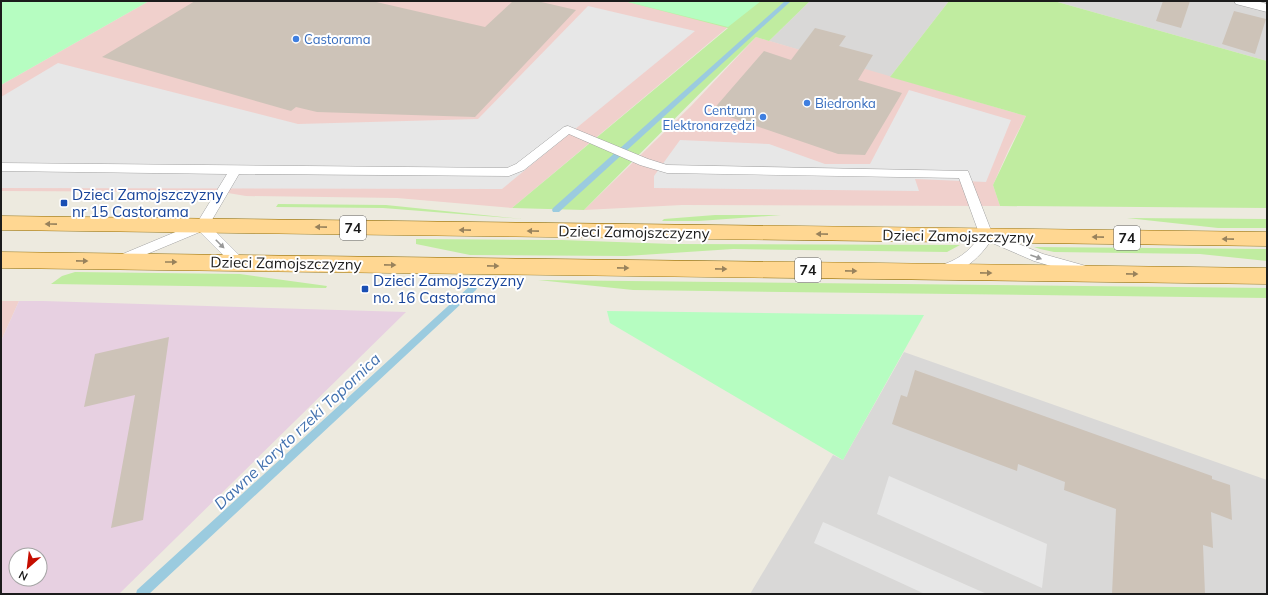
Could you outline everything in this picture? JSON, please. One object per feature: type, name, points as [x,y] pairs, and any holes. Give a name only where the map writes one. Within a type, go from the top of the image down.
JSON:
[{"type":"main road","name":"Dzieci Zamojszczyzny","points":[[1,223],[1267,239]]},
{"type":"main road","name":"Dzieci Zamojszczyzny","points":[[1,260],[1267,276]]},
{"type":"street","points":[[1241,1],[1267,8]]},
{"type":"lane","points":[[1,168],[492,174],[509,172],[520,167],[568,129],[644,162],[667,169],[964,174],[987,236],[1039,258],[1093,274]]},
{"type":"lane","points":[[118,262],[202,226],[235,170]]},
{"type":"lane","points":[[202,226],[239,262]]},
{"type":"lane","points":[[933,272],[954,267],[969,260],[979,249],[987,236]]},
{"type":"shaded area","points":[[149,1],[624,1],[728,27],[512,208],[397,198],[246,196],[222,192],[1,191],[1,85]]},
{"type":"shaded area","points":[[810,1],[949,1],[890,77],[769,41]]},
{"type":"shaded area","points":[[1054,1],[1267,1],[1267,61]]},
{"type":"shaded area","points":[[588,6],[695,31],[502,189],[1,188],[1,97],[58,63],[298,124],[478,119]]},
{"type":"shaded area","points":[[756,37],[1026,116],[993,185],[1000,206],[682,205],[584,210],[691,106]]},
{"type":"shaded area","points":[[909,90],[1011,120],[986,182],[915,179],[919,191],[654,188],[654,176],[680,140],[769,144],[825,164],[870,164]]},
{"type":"shaded area","points":[[1,301],[19,301],[1,341]]},
{"type":"shaded area","points":[[19,301],[406,312],[119,594],[1,594],[1,341]]},
{"type":"shaded area","points":[[904,352],[1267,480],[1267,594],[750,594],[833,455],[843,460]]},
{"type":"shaded area","points":[[889,476],[1047,544],[1042,588],[877,514]]},
{"type":"shaded area","points":[[823,522],[987,594],[925,594],[814,543]]},
{"type":"green space","points":[[1,1],[149,1],[1,85]]},
{"type":"green space","points":[[624,1],[810,1],[769,41],[756,37],[584,210],[512,208],[728,28]]},
{"type":"green space","points":[[624,1],[761,1],[728,27]]},
{"type":"green space","points":[[949,1],[1054,1],[1267,61],[1267,208],[1000,206],[993,185],[1026,116],[890,77]]},
{"type":"green space","points":[[278,204],[386,205],[523,219],[383,208],[276,207]]},
{"type":"green space","points":[[715,215],[781,215],[699,221],[662,221],[664,219]]},
{"type":"green space","points":[[1127,218],[1267,219],[1267,228],[1218,228]]},
{"type":"green space","points":[[416,239],[562,240],[672,244],[960,245],[947,252],[733,249],[626,256],[470,255],[416,244]]},
{"type":"green space","points":[[1034,247],[1267,249],[1267,261],[1200,254],[1054,252]]},
{"type":"green space","points":[[75,272],[240,274],[327,286],[326,288],[51,284],[62,276]]},
{"type":"green space","points":[[538,280],[1267,288],[1267,298],[633,290]]},
{"type":"green space","points":[[607,311],[924,315],[843,460],[610,323]]},
{"type":"building","points":[[195,1],[372,1],[485,27],[513,1],[537,1],[576,10],[475,117],[317,112],[296,107],[291,111],[102,57]]},
{"type":"building","points":[[1163,1],[1190,1],[1181,28],[1156,21]]},
{"type":"building","points":[[1234,11],[1266,19],[1255,54],[1222,44]]},
{"type":"building","points":[[815,28],[846,36],[839,46],[873,55],[858,80],[902,93],[865,155],[838,154],[712,111],[764,51],[791,60]]},
{"type":"building","points":[[169,337],[143,520],[111,528],[135,395],[84,407],[95,354]]},
{"type":"building","points":[[915,370],[1212,476],[1212,479],[1230,485],[1232,520],[1211,512],[1213,548],[1203,545],[1205,594],[1112,594],[1116,509],[1064,490],[1065,482],[1018,464],[1017,471],[892,424],[901,395],[907,397]]},
{"type":"waterway","name":"Dawne koryto rzeki Topornica","points":[[556,210],[788,1]]},
{"type":"waterway","name":"Dawne koryto rzeki Topornica","points":[[141,594],[473,288]]},
{"type":"place","name":"Castorama","points":[[296,39]]},
{"type":"place","name":"Biedronka","points":[[807,103]]},
{"type":"place","name":"Centrum Elektronarzędzi","points":[[763,117]]},
{"type":"place","name":"Dzieci Zamojszczyzny nr 15 Castorama","points":[[64,203]]},
{"type":"place","name":"Dzieci Zamojszczyzny no. 16 Castorama","points":[[365,289]]}]
